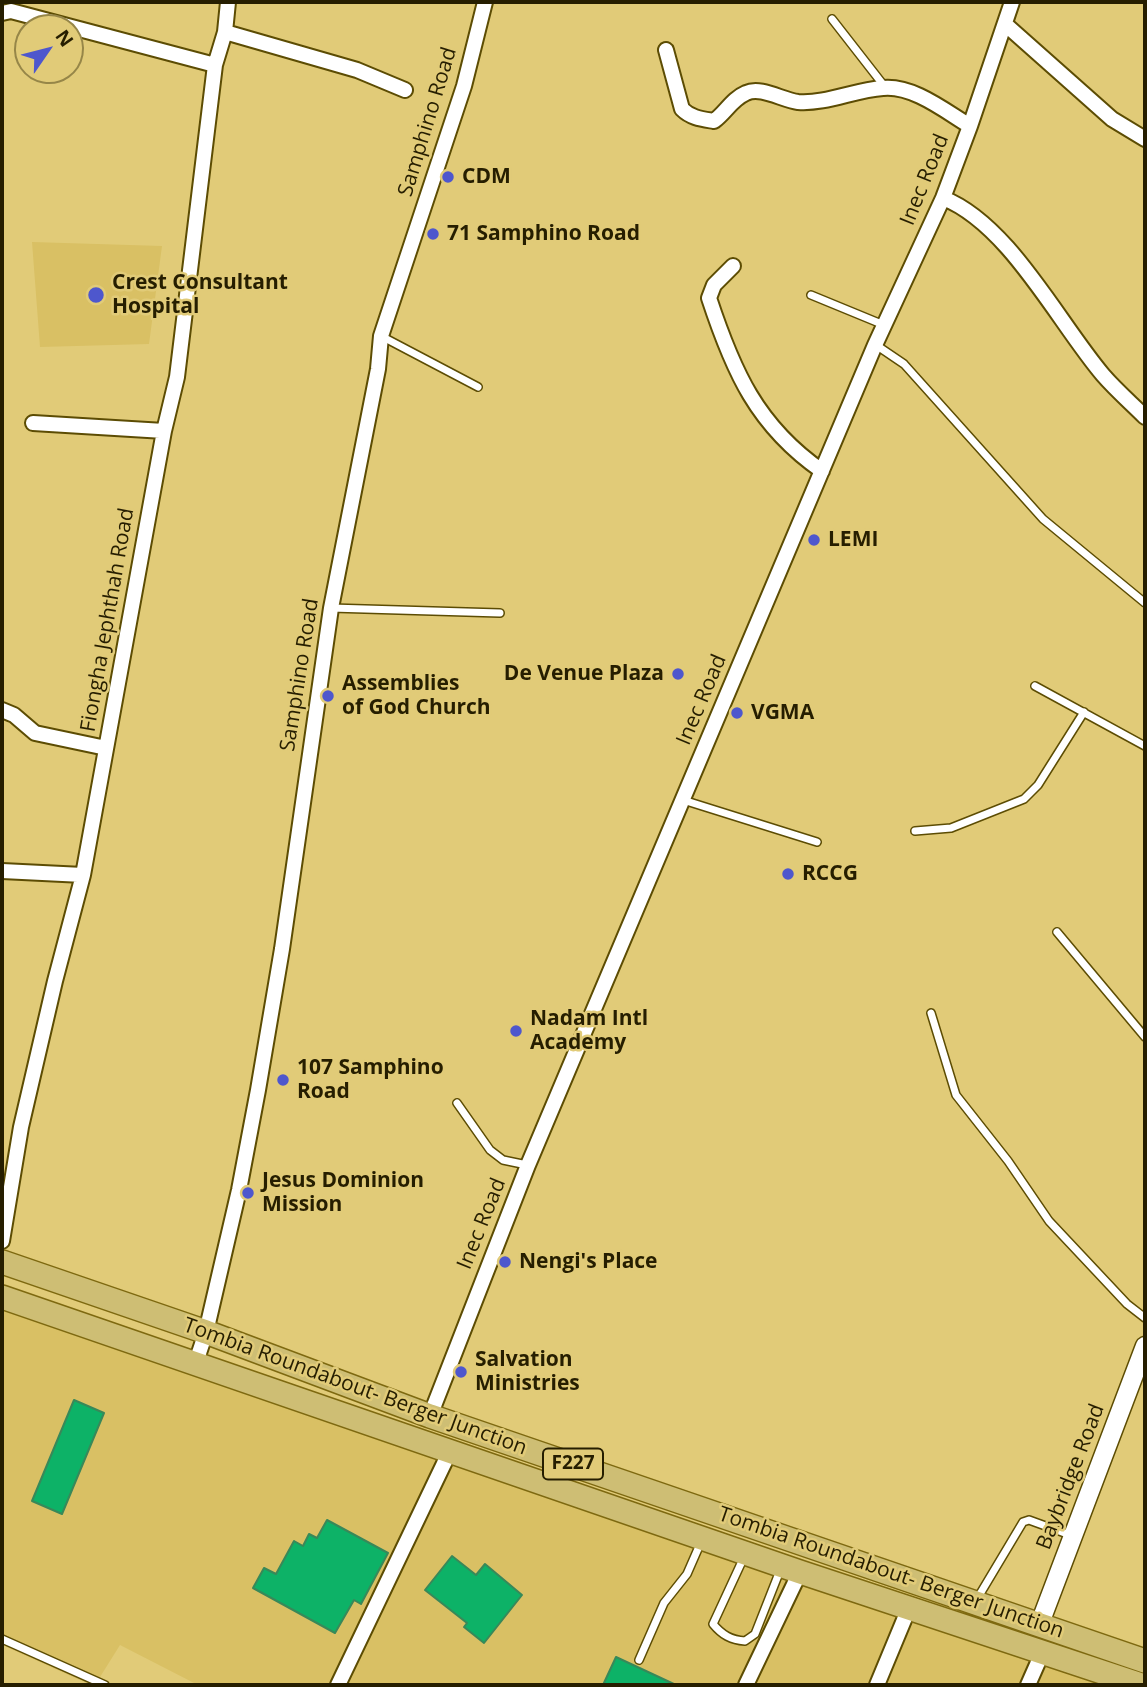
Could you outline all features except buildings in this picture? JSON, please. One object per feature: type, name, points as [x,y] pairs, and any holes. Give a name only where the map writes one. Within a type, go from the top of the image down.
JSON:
[{"type":"main road","name":"Tombia Roundabout- Berger Junction","points":[[2,1262],[206,1332],[430,1416],[1145,1661]]},
{"type":"main road","name":"Tombia Roundabout- Berger Junction","points":[[2,1297],[791,1569],[1043,1651],[1111,1680],[1141,1685]]},
{"type":"street","name":"Fiongha Jephthah Road","points":[[2,1241],[21,1127],[83,875],[164,431],[177,377],[215,65],[225,32],[228,2]]},
{"type":"street","name":"Samphino Road","points":[[195,1365],[206,1332],[239,1190],[258,1090],[282,949],[331,608],[378,369],[381,336],[464,86],[485,2]]},
{"type":"street","name":"Inec Road","points":[[430,1416],[528,1165],[682,799],[875,345],[943,198],[1005,24],[1008,3]]},
{"type":"street","points":[[2,13],[11,11],[215,65]]},
{"type":"street","points":[[1005,24],[1112,119],[1145,139]]},
{"type":"street","points":[[225,32],[357,70],[405,90]]},
{"type":"street","points":[[666,50],[682,109],[689,116],[714,121],[724,114],[733,101],[747,92],[756,91],[798,102],[822,101],[886,87],[915,94],[970,126]]},
{"type":"street","points":[[943,198],[956,203],[975,217],[1008,248],[1104,376],[1145,417]]},
{"type":"street","points":[[733,266],[714,285],[709,298],[746,391],[772,428],[802,457],[822,471]]},
{"type":"street","points":[[33,423],[164,431]]},
{"type":"street","points":[[2,710],[14,715],[35,733],[106,748]]},
{"type":"street","points":[[2,871],[83,875]]},
{"type":"street","name":"Baybridge Road","points":[[1040,1623],[1145,1346]]},
{"type":"street","points":[[338,1685],[450,1451]]},
{"type":"street","points":[[746,1685],[791,1569]]},
{"type":"street","points":[[877,1685],[909,1608]]},
{"type":"street","points":[[1028,1685],[1043,1651]]},
{"type":"lane","points":[[832,19],[886,87]]},
{"type":"lane","points":[[811,295],[884,325]]},
{"type":"lane","points":[[381,336],[478,387]]},
{"type":"lane","points":[[875,345],[904,365],[1043,519],[1145,603]]},
{"type":"lane","points":[[331,608],[500,613]]},
{"type":"lane","points":[[1035,686],[1145,746]]},
{"type":"lane","points":[[915,831],[951,828],[1024,799],[1038,785],[1084,712]]},
{"type":"lane","points":[[682,799],[817,842]]},
{"type":"lane","points":[[1058,932],[1145,1037]]},
{"type":"lane","points":[[931,1013],[956,1095],[1008,1161],[1049,1221],[1127,1304],[1145,1318]]},
{"type":"lane","points":[[457,1103],[490,1150],[503,1160],[528,1165]]},
{"type":"lane","points":[[975,1601],[1023,1522],[1029,1520],[1073,1536]]},
{"type":"lane","points":[[639,1660],[664,1603],[687,1574],[703,1538]]},
{"type":"lane","points":[[745,1553],[713,1625],[720,1633],[734,1640],[745,1641],[755,1634],[791,1569]]},
{"type":"lane","points":[[2,1639],[105,1685]]},
{"type":"shaded area","name":"Crest Consultant Hospital","points":[[32,242],[162,246],[149,344],[40,347]]},
{"type":"shaded area","points":[[2,1307],[1108,1685],[198,1685],[120,1645],[95,1685],[91,1685],[2,1645]]},
{"type":"place","name":"CDM","points":[[448,177]]},
{"type":"place","name":"71 Samphino Road","points":[[433,234]]},
{"type":"place","name":"Crest Consultant Hospital","points":[[96,295]]},
{"type":"place","name":"LEMI","points":[[814,540]]},
{"type":"place","name":"De Venue Plaza","points":[[678,674]]},
{"type":"place","name":"Assemblies of God Church","points":[[328,696]]},
{"type":"place","name":"VGMA","points":[[737,713]]},
{"type":"place","name":"RCCG","points":[[788,874]]},
{"type":"place","name":"Nadam Intl Academy","points":[[516,1031]]},
{"type":"place","name":"107 Samphino Road","points":[[283,1080]]},
{"type":"place","name":"Jesus Dominion Mission","points":[[248,1193]]},
{"type":"place","name":"Nengi's Place","points":[[505,1262]]},
{"type":"place","name":"Salvation Ministries","points":[[461,1372]]}]
